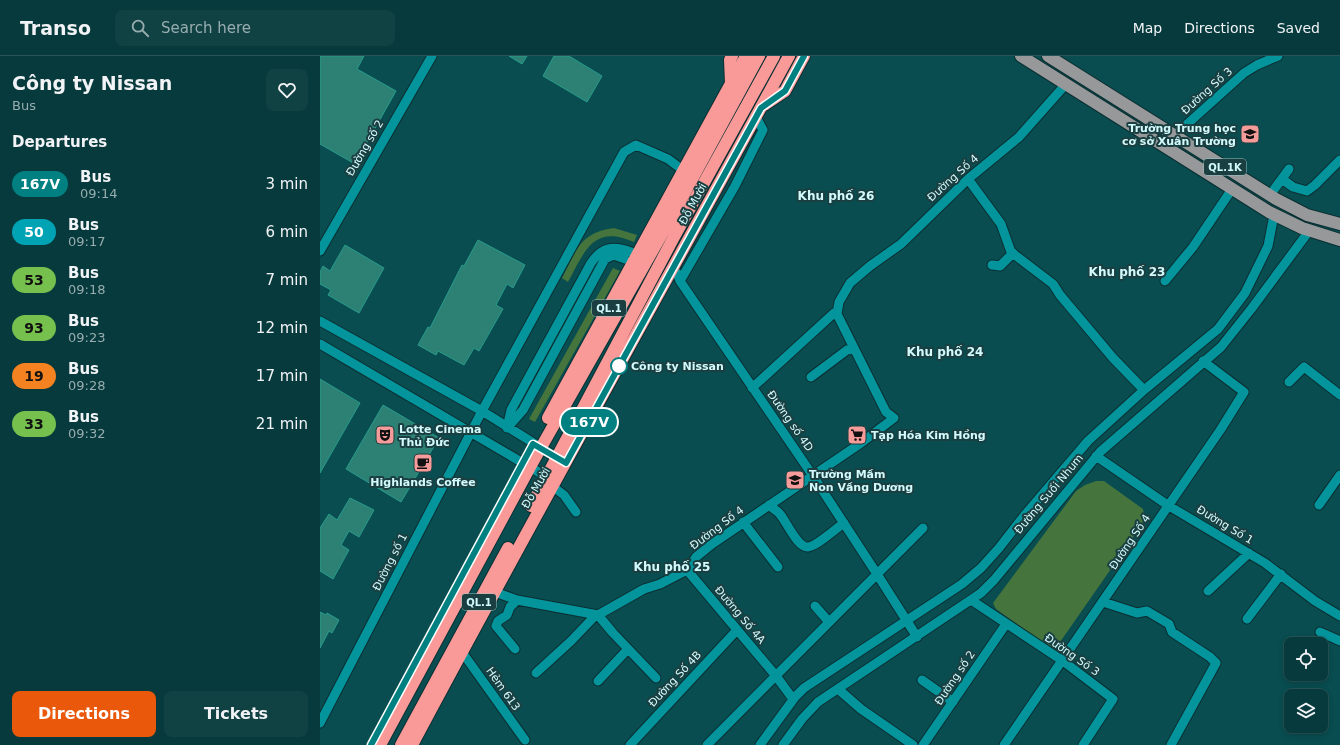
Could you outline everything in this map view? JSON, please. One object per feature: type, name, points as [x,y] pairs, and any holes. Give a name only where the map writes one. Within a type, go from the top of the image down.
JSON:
[{"type":"highway","points":[[731,83],[730,60],[732,56]]},
{"type":"highway","name":"Đỗ Mười","points":[[401,745],[550,482],[674,237],[695,173],[731,83],[746,56]]},
{"type":"highway","name":"QL.1","points":[[695,173],[759,56]]},
{"type":"highway","name":"QL.1","points":[[695,173],[774,56]]},
{"type":"highway","name":"Đỗ Mười","points":[[561,461],[759,112],[789,56]]},
{"type":"highway","points":[[759,112],[785,91],[804,56]]},
{"type":"highway","points":[[674,237],[729,164]]},
{"type":"highway","name":"Đỗ Mười","points":[[537,446],[667,225],[695,173]]},
{"type":"highway","name":"Đỗ Mười","points":[[371,745],[526,465],[695,173]]},
{"type":"highway","name":"Đỗ Mười","points":[[380,745],[526,465]]},
{"type":"highway","name":"Đỗ Mười","points":[[412,745],[542,503],[550,482]]},
{"type":"main road","name":"QL.1K","points":[[1020,56],[1274,214],[1309,231],[1340,240]]},
{"type":"main road","name":"QL.1K","points":[[1048,56],[1270,195],[1307,214],[1340,224]]},
{"type":"street","name":"Đường số 2","points":[[320,251],[432,56]]},
{"type":"street","name":"Đường Số 3","points":[[1175,135],[1244,73],[1257,65],[1278,56]]},
{"type":"street","name":"Đường Số 4","points":[[837,314],[839,302],[850,283],[870,266],[901,244],[968,179],[1019,136],[1066,84]]},
{"type":"street","name":"Đường số 4D","points":[[759,112],[763,130],[735,186],[676,279],[813,476],[916,637]]},
{"type":"street","name":"Đường số 1","points":[[320,723],[482,411],[624,152],[636,145],[695,173]]},
{"type":"street","points":[[1282,179],[1293,187],[1307,191],[1340,160]]},
{"type":"street","points":[[1270,195],[1289,169]]},
{"type":"street","points":[[968,179],[1001,224],[1013,253],[1053,284],[1060,295],[1113,358],[1144,390]]},
{"type":"street","points":[[1165,281],[1193,247],[1232,189]]},
{"type":"street","points":[[760,745],[793,699],[804,688],[906,622],[962,584],[981,568],[1083,447],[1144,390],[1218,329],[1245,293],[1268,246],[1274,214]]},
{"type":"street","name":"Đường Suối Nhum","points":[[786,744],[802,719],[818,702],[971,600],[994,580],[1096,456],[1123,430],[1221,347],[1309,231]]},
{"type":"street","points":[[992,265],[1000,266],[1013,253]]},
{"type":"street","points":[[507,428],[523,410],[605,259],[614,256],[628,256]]},
{"type":"street","points":[[752,388],[834,313],[837,314],[854,349],[848,350],[812,377]]},
{"type":"street","points":[[320,321],[482,411],[561,461]]},
{"type":"street","points":[[320,344],[526,465],[550,482],[564,496],[576,512]]},
{"type":"street","name":"Đường Số 4","points":[[596,615],[644,589],[660,584],[687,570],[696,557],[743,522],[862,443],[894,418],[886,412],[854,349]]},
{"type":"street","name":"Đường Số 4","points":[[1004,745],[1169,506],[1244,392],[1203,362]]},
{"type":"street","points":[[1288,382],[1304,367],[1340,395]]},
{"type":"street","name":"Đường Số 1","points":[[1096,456],[1169,506],[1249,553],[1281,574],[1315,601],[1340,616]]},
{"type":"street","points":[[1319,505],[1339,478]]},
{"type":"street","points":[[769,505],[779,513],[798,543],[804,546],[809,547],[844,523]]},
{"type":"street","points":[[743,522],[778,567]]},
{"type":"street","points":[[707,745],[923,528]]},
{"type":"street","points":[[1208,591],[1249,553]]},
{"type":"street","name":"Đường Số 4A","points":[[687,570],[776,676],[793,699]]},
{"type":"street","points":[[1247,619],[1281,574]]},
{"type":"street","points":[[494,592],[517,600],[596,615],[656,678]]},
{"type":"street","points":[[515,650],[496,626],[498,621],[507,615],[510,607],[517,600]]},
{"type":"street","name":"Đường Số 3","points":[[971,600],[1063,661],[1113,700],[1083,745]]},
{"type":"street","points":[[1103,602],[1138,613],[1147,611],[1169,624],[1172,632],[1210,657],[1216,663],[1171,745]]},
{"type":"street","points":[[815,606],[829,622]]},
{"type":"street","points":[[536,673],[571,641],[596,615]]},
{"type":"street","name":"Đường số 2","points":[[923,745],[1006,624]]},
{"type":"street","name":"Đường Số 4B","points":[[630,745],[737,630]]},
{"type":"street","points":[[1320,632],[1340,641]]},
{"type":"street","points":[[598,680],[628,649]]},
{"type":"street","name":"Hẻm 613","points":[[462,652],[525,740]]},
{"type":"street","points":[[922,680],[953,702]]},
{"type":"street","points":[[838,689],[861,709],[913,745]]},
{"type":"green space","points":[[614,228],[637,235],[634,242],[620,237],[609,236],[600,239],[592,244],[586,251],[568,282],[562,278],[580,244],[593,234],[602,230]]},
{"type":"green space","points":[[613,268],[620,271],[535,422],[529,419]]},
{"type":"green space","points":[[1096,481],[1104,481],[1143,509],[1145,520],[1058,645],[1048,647],[996,609],[993,603],[1076,491],[1085,485]]},
{"type":"building","points":[[320,56],[364,56],[357,69],[396,91],[355,164],[320,144]]},
{"type":"building","points":[[509,56],[527,56],[522,64]]},
{"type":"building","points":[[554,56],[569,56],[602,76],[587,102],[543,76]]},
{"type":"building","points":[[478,240],[525,265],[513,288],[507,284],[496,305],[503,309],[479,351],[474,348],[464,365],[438,351],[436,355],[418,345],[428,327],[430,328],[462,265],[464,266]]},
{"type":"building","points":[[345,245],[384,268],[359,313],[328,295],[331,290],[320,284],[320,272],[323,266],[330,271]]},
{"type":"building","points":[[320,379],[360,403],[320,473]]},
{"type":"building","points":[[383,405],[439,438],[401,502],[346,469]]},
{"type":"building","points":[[350,498],[374,510],[359,537],[349,531],[341,545],[349,550],[333,579],[320,571],[320,528],[329,514],[337,520]]},
{"type":"building","points":[[320,612],[326,615],[327,613],[339,620],[332,633],[329,631],[320,648]]},
{"type":"tunnel","points":[[637,265],[673,282]]},
{"type":"bus line","name":"167V","points":[[371,745],[533,444],[566,463],[761,108],[785,91],[804,56]]},
{"type":"place","name":"Trường Trung học cơ sở Xuân Trường","points":[[1250,134]]},
{"type":"place","name":"Công ty Nissan","points":[[619,366]]},
{"type":"place","name":"Lotte Cinema Thủ Đức","points":[[385,435]]},
{"type":"place","name":"Tạp Hóa Kim Hồng","points":[[857,435]]},
{"type":"place","name":"Highlands Coffee","points":[[423,463]]},
{"type":"place","name":"Trường Mầm Non Vầng Dương","points":[[795,480]]},
{"type":"district","name":"Khu phố 26","points":[[836,196]]},
{"type":"district","name":"Khu phố 23","points":[[1127,272]]},
{"type":"district","name":"Khu phố 24","points":[[945,352]]},
{"type":"district","name":"Khu phố 25","points":[[672,567]]}]
